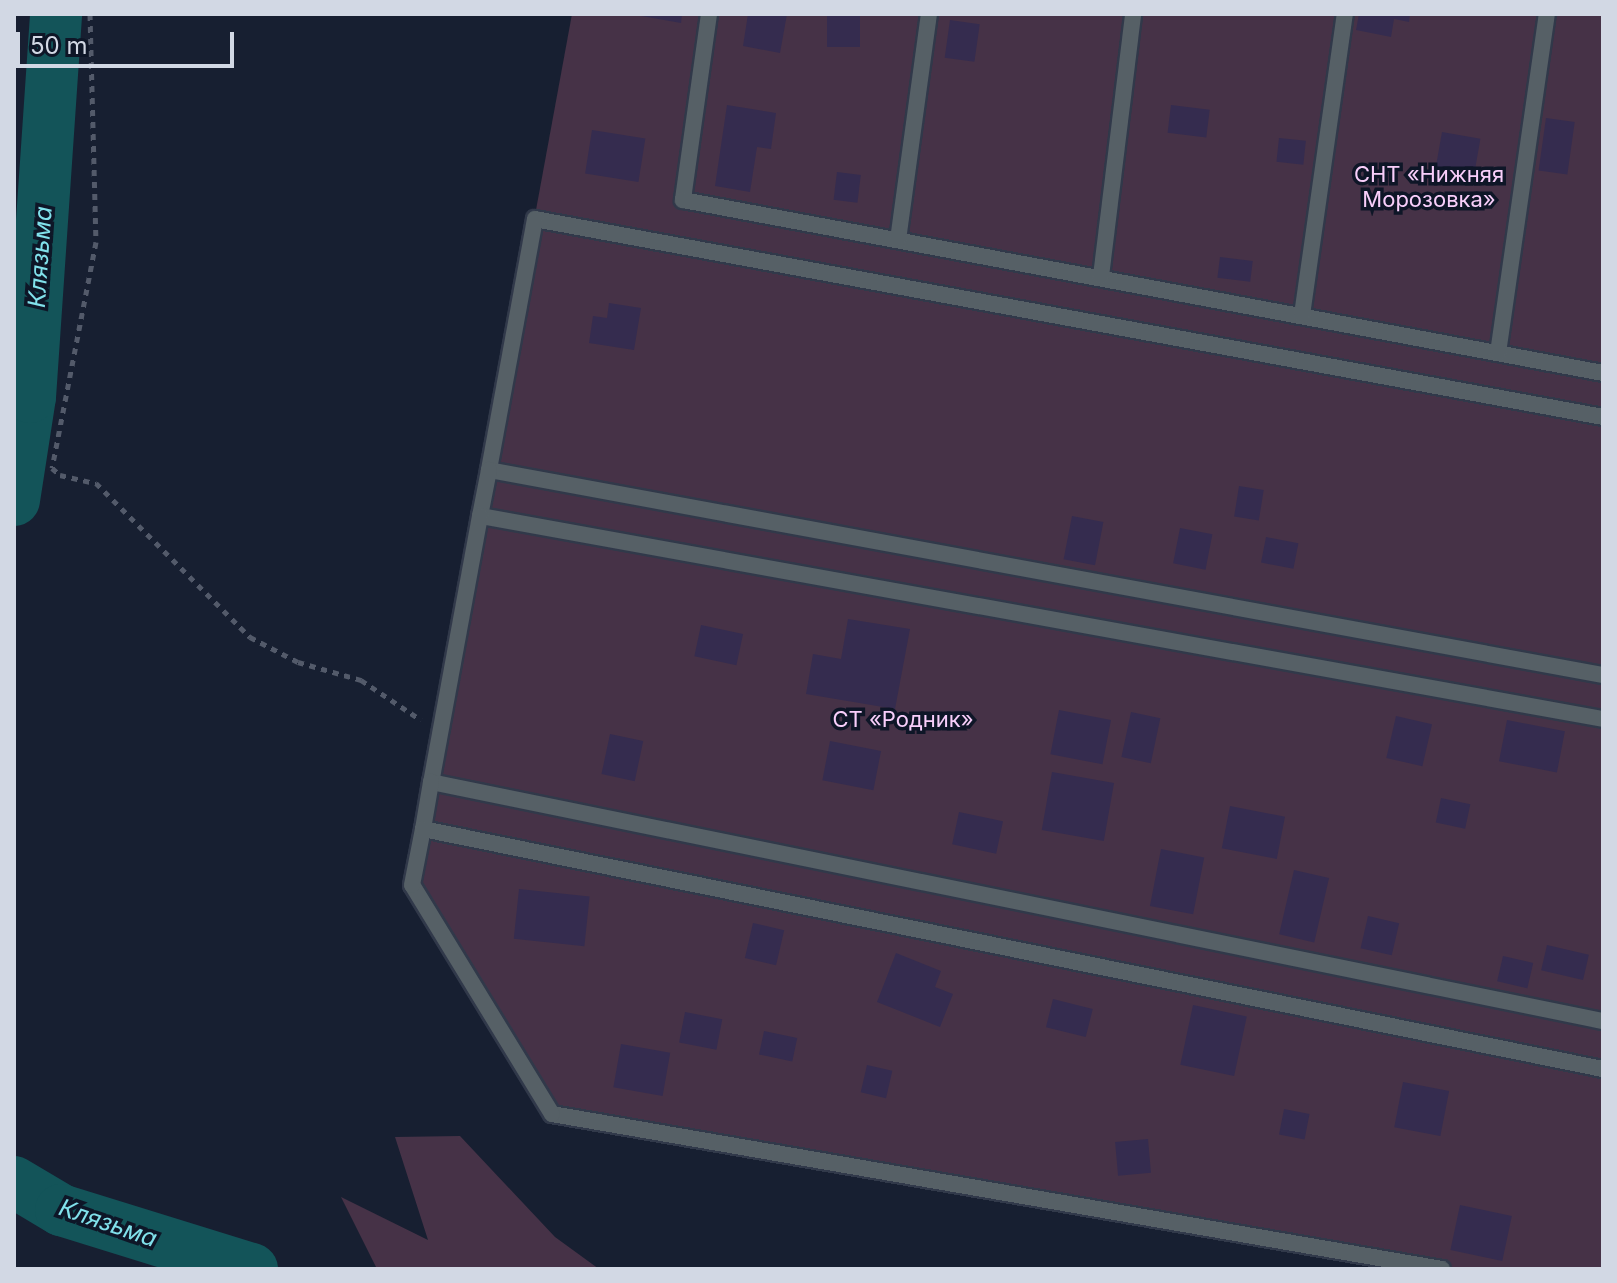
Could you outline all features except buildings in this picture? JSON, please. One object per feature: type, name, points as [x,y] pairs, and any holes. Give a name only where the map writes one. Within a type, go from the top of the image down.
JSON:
[{"type":"lane","points":[[709,14],[683,200],[1101,276],[1603,373]]},
{"type":"lane","points":[[898,240],[929,14]]},
{"type":"lane","points":[[1101,276],[1133,14]]},
{"type":"lane","points":[[1302,315],[1345,14]]},
{"type":"lane","points":[[1498,353],[1547,14]]},
{"type":"lane","points":[[1442,1269],[552,1114],[412,885],[535,219],[1603,417]]},
{"type":"lane","points":[[489,470],[1603,675]]},
{"type":"lane","points":[[480,516],[1603,719]]},
{"type":"lane","points":[[431,782],[1603,1021]]},
{"type":"lane","points":[[423,829],[1603,1069]]},
{"type":"path","points":[[90,14],[96,242],[52,468],[60,475],[96,483],[250,637],[298,662],[361,680],[409,716],[442,725]]},
{"type":"green space","name":"СТ «Родник»","points":[[572,14],[1603,14],[1603,1269],[1442,1269],[552,1114],[412,885]]},
{"type":"green space","points":[[460,1136],[555,1237],[599,1269],[377,1269],[341,1197],[428,1240],[395,1137]]},
{"type":"waterway","name":"Клязьма","points":[[14,500],[30,397],[56,14]]},
{"type":"waterway","name":"Клязьма","points":[[14,1182],[61,1210],[252,1269]]},
{"type":"park label","name":"СНТ «Нижняя Морозовка»","points":[[1429,186]]}]
